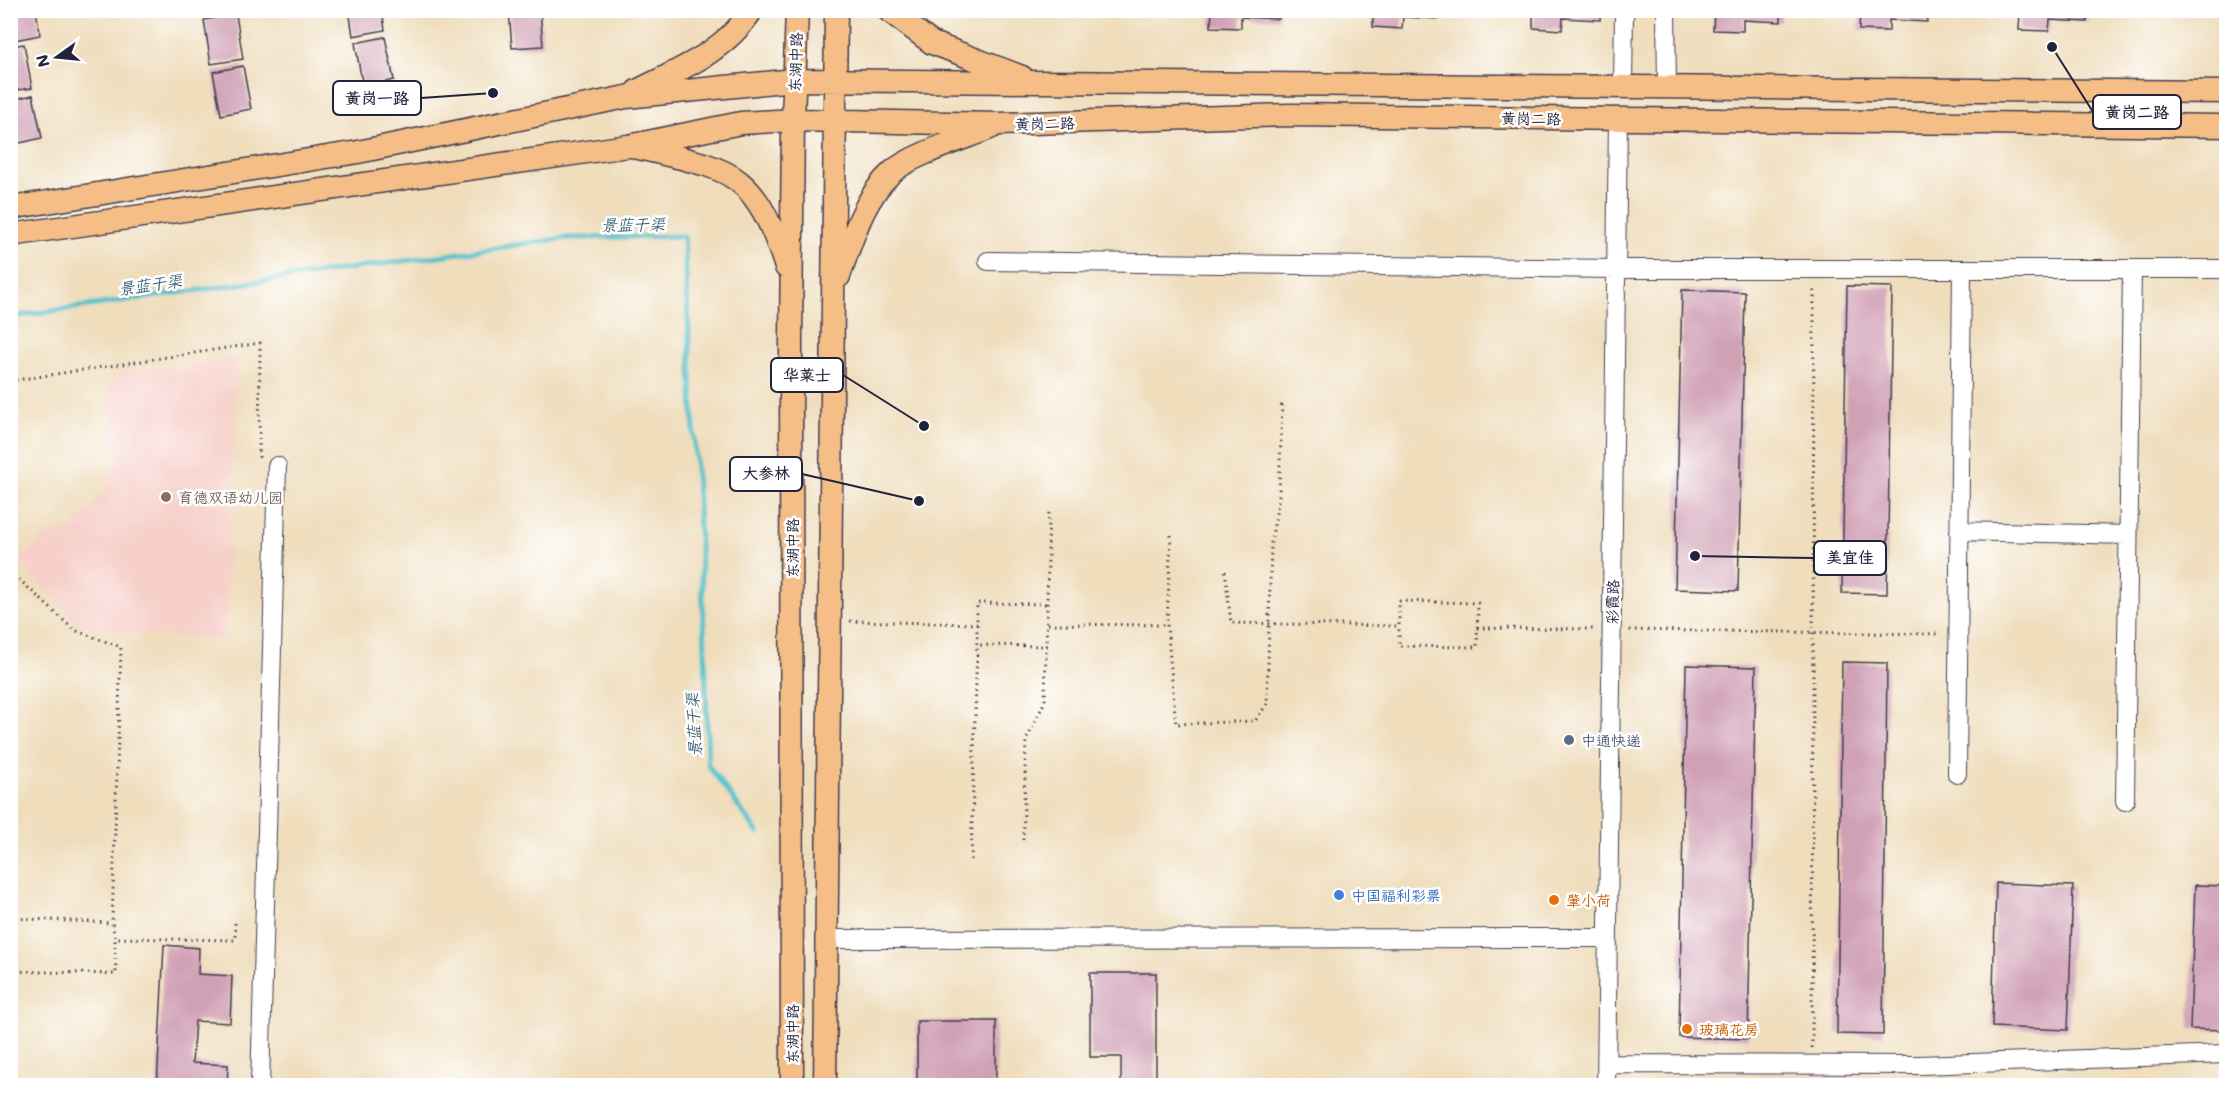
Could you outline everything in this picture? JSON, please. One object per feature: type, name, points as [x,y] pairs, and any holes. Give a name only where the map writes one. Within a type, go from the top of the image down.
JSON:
[{"type":"main road","points":[[10,208],[358,153],[626,97],[722,46],[741,27],[752,10]]},
{"type":"main road","name":"东湖中路","points":[[792,1086],[791,339],[793,120],[797,10]]},
{"type":"main road","points":[[825,1086],[836,10]]},
{"type":"main road","points":[[888,10],[932,43],[1041,84]]},
{"type":"main road","name":"黄岗二路","points":[[626,97],[794,80],[1041,84],[2226,92]]},
{"type":"main road","points":[[2049,90],[2049,124]]},
{"type":"main road","name":"黄岗二路","points":[[10,235],[628,146],[741,123],[793,120],[835,119],[999,124],[1289,116],[2226,126]]},
{"type":"main road","points":[[832,298],[862,215],[891,173],[917,158],[999,124]]},
{"type":"main road","points":[[628,146],[724,170],[744,184],[766,215],[792,285]]},
{"type":"main road","points":[[791,339],[831,339]]},
{"type":"street","points":[[1623,87],[1624,10]]},
{"type":"street","points":[[1666,10],[1667,88]]},
{"type":"street","points":[[2204,91],[2226,82]]},
{"type":"street","name":"彩霞路","points":[[1606,1086],[1618,119]]},
{"type":"street","points":[[988,261],[1617,269],[2226,269]]},
{"type":"street","points":[[1957,774],[1962,269]]},
{"type":"street","points":[[2125,801],[2132,269]]},
{"type":"street","points":[[260,1086],[268,467]]},
{"type":"street","points":[[1959,531],[2128,535]]},
{"type":"street","points":[[825,939],[1608,938]]},
{"type":"street","points":[[1606,1064],[1919,1065],[2226,1054]]},
{"type":"path","points":[[1812,1065],[1814,269]]},
{"type":"path","points":[[10,381],[260,343],[268,467]]},
{"type":"path","points":[[1171,536],[1167,625],[1176,724],[1255,721],[1267,704],[1270,542],[1279,497],[1281,402]]},
{"type":"path","points":[[1023,840],[1026,741],[1046,701],[1049,509]]},
{"type":"path","points":[[10,571],[74,630],[121,647],[112,923],[115,938],[116,974],[10,970]]},
{"type":"path","points":[[1225,571],[1231,623],[1399,626]]},
{"type":"path","points":[[1399,601],[1478,603],[1478,628],[1477,647],[1399,646],[1399,601]]},
{"type":"path","points":[[971,860],[977,603],[1048,604]]},
{"type":"path","points":[[828,620],[977,624]]},
{"type":"path","points":[[1048,624],[1167,625]]},
{"type":"path","points":[[1478,628],[1958,634]]},
{"type":"path","points":[[977,645],[1048,646]]},
{"type":"path","points":[[10,918],[112,923]]},
{"type":"path","points":[[115,938],[235,940],[235,921]]},
{"type":"shaded area","name":"育德双语幼儿园","points":[[237,358],[225,640],[127,633],[77,624],[19,562],[47,533],[69,529],[105,493],[114,466],[109,385],[123,372]]},
{"type":"shaded area","points":[[1760,1074],[1895,1075],[1895,1085],[1760,1085]]},
{"type":"building","points":[[10,10],[36,10],[40,35],[10,41]]},
{"type":"building","points":[[349,10],[382,10],[385,30],[353,36]]},
{"type":"building","points":[[509,10],[540,10],[543,46],[512,48]]},
{"type":"building","points":[[1212,10],[1279,10],[1279,19],[1241,17],[1241,28],[1211,27]]},
{"type":"building","points":[[1373,10],[1441,10],[1440,19],[1403,17],[1402,29],[1373,27]]},
{"type":"building","points":[[1533,10],[1601,10],[1600,20],[1563,18],[1562,30],[1533,28]]},
{"type":"building","points":[[1714,10],[1781,10],[1781,22],[1743,20],[1743,31],[1713,30]]},
{"type":"building","points":[[1860,10],[1927,10],[1927,22],[1889,20],[1889,31],[1859,30]]},
{"type":"building","points":[[2020,10],[2088,10],[2087,22],[2050,20],[2049,31],[2019,30]]},
{"type":"building","points":[[236,14],[243,59],[211,64],[204,20]]},
{"type":"building","points":[[385,37],[394,80],[363,87],[355,43]]},
{"type":"building","points":[[24,44],[32,88],[10,91],[10,46]]},
{"type":"building","points":[[243,66],[251,109],[221,115],[213,72]]},
{"type":"building","points":[[33,95],[42,138],[11,145],[10,100]]},
{"type":"building","points":[[1847,286],[1892,287],[1887,594],[1842,593]]},
{"type":"building","points":[[1682,290],[1745,292],[1738,591],[1675,589]]},
{"type":"building","points":[[1842,662],[1887,663],[1883,1035],[1837,1034]]},
{"type":"building","points":[[1686,665],[1756,667],[1748,1039],[1679,1037]]},
{"type":"building","points":[[1996,883],[2073,886],[2068,1030],[1992,1027]]},
{"type":"building","points":[[2195,885],[2226,886],[2226,1030],[2190,1029]]},
{"type":"building","points":[[164,945],[199,948],[198,974],[232,976],[230,1023],[195,1021],[192,1063],[228,1065],[227,1086],[157,1086]]},
{"type":"building","points":[[1090,973],[1156,973],[1156,1086],[1121,1086],[1121,1057],[1090,1057]]},
{"type":"building","points":[[917,1021],[996,1021],[996,1086],[917,1086]]},
{"type":"waterway","name":"景蓝干渠","points":[[10,317],[565,238],[684,236],[705,646],[708,765],[758,833]]},
{"type":"place","name":"黄岗二路","points":[[2052,47]]},
{"type":"place","name":"黄岗一路","points":[[493,93]]},
{"type":"place","name":"华莱士","points":[[924,426]]},
{"type":"place","name":"育德双语幼儿园","points":[[166,497]]},
{"type":"place","name":"大参林","points":[[919,501]]},
{"type":"place","name":"美宜佳","points":[[1695,556]]},
{"type":"place","name":"中通快递","points":[[1569,740]]},
{"type":"place","name":"中国福利彩票","points":[[1339,895]]},
{"type":"place","name":"肇小荷","points":[[1554,900]]},
{"type":"place","name":"玻璃花房","points":[[1687,1029]]}]
